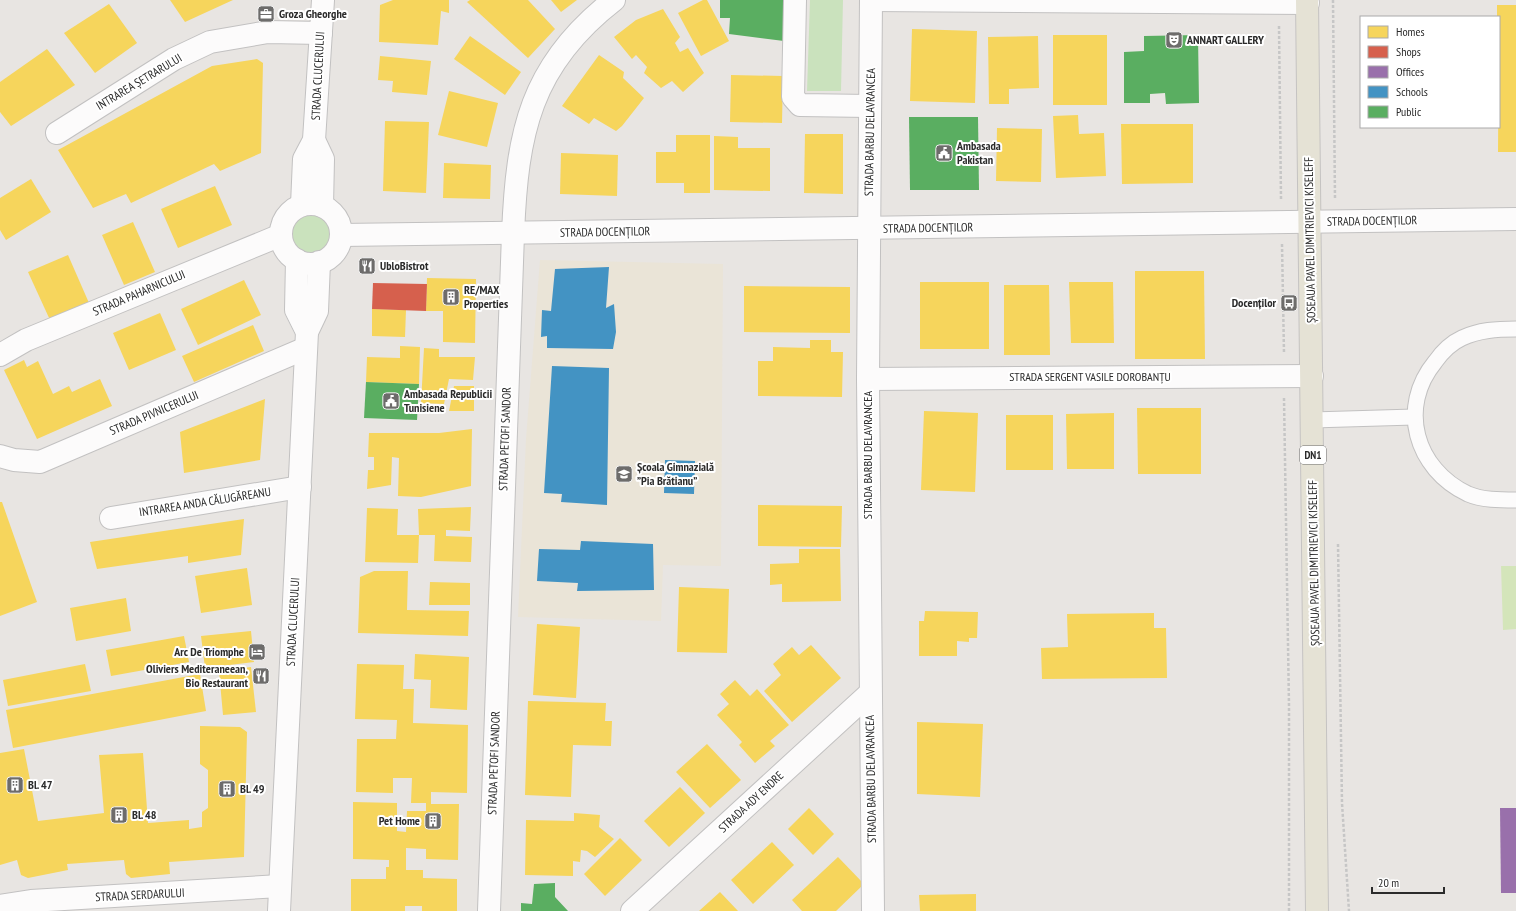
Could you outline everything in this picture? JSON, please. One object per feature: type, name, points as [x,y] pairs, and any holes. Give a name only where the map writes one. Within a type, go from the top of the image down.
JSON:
[{"type":"main road","name":"ȘOSEAUA PAVEL DIMITRIEVICI KISELEFF","points":[[1308,2],[1317,911]]},
{"type":"street","name":"STRADA PETOFI SANDOR","points":[[489,911],[513,234],[517,165],[531,106],[545,78],[564,49],[585,26],[614,0]]},
{"type":"street","points":[[795,0],[792,97],[800,105],[870,106]]},
{"type":"street","points":[[871,0],[1308,2]]},
{"type":"street","name":"STRADA BARBU DELAVRANCEA","points":[[871,0],[868,379],[872,911]]},
{"type":"street","name":"INTRAREA ȘETRARULUI","points":[[57,133],[174,59],[210,42],[268,32],[320,11]]},
{"type":"street","name":"STRADA CLUCERULUI","points":[[312,206],[323,160],[314,140],[320,11]]},
{"type":"street","points":[[312,206],[335,217],[340,225],[341,235],[339,245],[335,252],[319,262],[311,264],[297,260],[285,248],[281,235],[282,224],[287,215],[294,208],[312,206]]},
{"type":"street","name":"STRADA DOCENȚILOR","points":[[341,235],[513,234],[1516,219]]},
{"type":"street","name":"STRADA PAHARNICULUI","points":[[0,355],[26,340],[281,235]]},
{"type":"street","name":"STRADA CLUCERULUI","points":[[297,260],[296,310],[306,340]]},
{"type":"street","name":"STRADA CLUCERULUI","points":[[279,911],[306,340],[317,311],[319,262]]},
{"type":"street","name":"STRADA PIVNICERULUI","points":[[0,456],[14,460],[40,462],[306,340]]},
{"type":"street","name":"STRADA SERGENT VASILE DOROBANȚU","points":[[868,379],[1312,376]]},
{"type":"street","name":"INTRAREA ANDA CĂLUGĂREANU","points":[[111,518],[300,487]]},
{"type":"street","name":"STRADA ADY ENDRE","points":[[632,911],[870,693]]},
{"type":"street","name":"STRADA SERDARULUI","points":[[0,906],[31,901],[280,886]]},
{"type":"lane","points":[[1516,330],[1483,331],[1462,338],[1443,351],[1425,374],[1415,401],[1414,417],[1418,440],[1429,462],[1446,481],[1474,496],[1516,500]]},
{"type":"lane","points":[[1312,420],[1414,417]]},
{"type":"path","points":[[1333,0],[1334,222]]},
{"type":"path","points":[[1278,3],[1289,706],[1289,911]]},
{"type":"path","points":[[1338,539],[1342,803],[1348,911]]},
{"type":"shaded area","name":"Școala Gimnazială ”Pia Brătianu”","points":[[540,260],[723,264],[721,566],[663,565],[661,621],[518,617],[526,439]]},
{"type":"green space","points":[[810,0],[843,0],[841,91],[807,91]]},
{"type":"green space","points":[[307,215],[315,215],[325,220],[329,227],[329,241],[325,248],[315,253],[307,253],[297,248],[295,245],[292,238],[292,230],[297,220],[300,218]]},
{"type":"green space","points":[[1501,566],[1516,566],[1516,629],[1503,630]]},
{"type":"building: Homes","points":[[170,0],[233,0],[185,22]]},
{"type":"building: Homes","points":[[393,0],[449,0],[449,13],[441,11],[438,45],[379,42],[380,5]]},
{"type":"building: Homes","points":[[470,0],[528,0],[555,29],[528,58],[467,2]]},
{"type":"building: Homes","points":[[551,0],[577,0],[561,12]]},
{"type":"building: Homes","points":[[703,0],[707,0],[729,41],[701,56],[678,13]]},
{"type":"building: Homes","points":[[109,4],[137,43],[95,73],[64,33]]},
{"type":"building: Homes","points":[[1497,5],[1516,5],[1516,152],[1498,152],[1498,128],[1500,128],[1500,16],[1497,16]]},
{"type":"building: Homes","points":[[663,9],[680,37],[675,43],[680,52],[688,48],[704,73],[683,92],[672,81],[661,88],[644,73],[647,67],[636,55],[632,59],[614,37],[636,20]]},
{"type":"building: Homes","points":[[912,29],[977,31],[975,103],[910,101]]},
{"type":"building: Homes","points":[[1053,35],[1107,35],[1107,105],[1053,105]]},
{"type":"building: Homes","points":[[470,36],[521,72],[505,95],[454,59]]},
{"type":"building: Homes","points":[[1038,36],[1039,88],[1009,89],[1009,104],[989,104],[988,37]]},
{"type":"building: Homes","points":[[47,49],[75,85],[11,126],[0,112],[0,82]]},
{"type":"building: Homes","points":[[599,55],[624,72],[623,78],[644,98],[622,126],[616,131],[594,118],[589,124],[562,106]]},
{"type":"building: Homes","points":[[380,56],[431,61],[427,95],[392,92],[393,81],[378,80]]},
{"type":"building: Homes","points":[[257,59],[263,63],[261,153],[220,171],[214,164],[131,203],[126,194],[93,208],[58,150],[212,66]]},
{"type":"building: Homes","points":[[731,75],[783,76],[782,123],[730,122]]},
{"type":"building: Homes","points":[[449,91],[498,103],[487,147],[438,135]]},
{"type":"building: Homes","points":[[1078,115],[1079,134],[1104,133],[1106,176],[1056,178],[1053,116]]},
{"type":"building: Homes","points":[[385,121],[429,122],[426,193],[383,191]]},
{"type":"building: Homes","points":[[1121,124],[1193,124],[1193,183],[1122,184]]},
{"type":"building: Homes","points":[[997,128],[1042,129],[1041,182],[996,181]]},
{"type":"building: Homes","points":[[805,134],[843,134],[843,194],[804,193]]},
{"type":"building: Homes","points":[[676,135],[710,135],[710,193],[684,193],[684,183],[656,183],[656,152],[676,152]]},
{"type":"building: Homes","points":[[714,136],[738,137],[738,148],[770,148],[770,191],[714,190]]},
{"type":"building: Homes","points":[[561,153],[618,155],[617,196],[560,194]]},
{"type":"building: Homes","points":[[444,163],[491,165],[490,199],[443,198]]},
{"type":"building: Homes","points":[[31,179],[51,212],[6,240],[0,230],[0,198]]},
{"type":"building: Homes","points":[[215,186],[232,225],[178,248],[161,209]]},
{"type":"building: Homes","points":[[133,222],[155,272],[124,285],[102,235]]},
{"type":"building: Homes","points":[[68,255],[89,303],[50,320],[28,272]]},
{"type":"building: Homes","points":[[1135,271],[1204,271],[1205,359],[1135,359]]},
{"type":"building: Homes","name":"RE/MAX Properties","points":[[427,278],[476,279],[475,343],[443,342],[443,311],[426,311]]},
{"type":"building: Homes","points":[[244,280],[261,315],[198,345],[181,309]]},
{"type":"building: Homes","points":[[920,282],[989,282],[989,349],[920,349]]},
{"type":"building: Homes","points":[[1069,282],[1113,282],[1114,343],[1071,343]]},
{"type":"building: Homes","points":[[1004,285],[1049,285],[1050,355],[1004,355]]},
{"type":"building: Homes","points":[[744,286],[850,287],[850,333],[744,332]]},
{"type":"building: Homes","points":[[372,309],[406,310],[405,337],[372,336]]},
{"type":"building: Homes","points":[[160,313],[176,350],[129,370],[113,333]]},
{"type":"building: Homes","points":[[253,325],[264,351],[194,382],[182,356]]},
{"type":"building: Homes","points":[[810,340],[831,340],[831,352],[843,352],[842,397],[758,396],[758,361],[773,361],[773,347],[810,348]]},
{"type":"building: Homes","points":[[400,346],[420,347],[419,384],[366,382],[367,357],[400,358]]},
{"type":"building: Homes","points":[[424,348],[439,349],[439,357],[475,357],[473,380],[449,379],[444,404],[421,403]]},
{"type":"building: Homes","points":[[24,360],[27,367],[38,361],[53,394],[69,386],[72,392],[100,379],[112,406],[37,439],[4,370]]},
{"type":"building: Homes","points":[[454,386],[474,386],[474,411],[449,411]]},
{"type":"building: Homes","points":[[265,399],[260,460],[184,473],[180,432]]},
{"type":"building: Homes","points":[[1137,408],[1201,408],[1201,474],[1138,474]]},
{"type":"building: Homes","points":[[924,411],[978,413],[975,492],[921,490]]},
{"type":"building: Homes","points":[[1114,413],[1114,469],[1067,469],[1066,414]]},
{"type":"building: Homes","points":[[1006,415],[1053,415],[1053,470],[1006,470]]},
{"type":"building: Homes","points":[[472,429],[471,486],[421,497],[398,496],[399,458],[392,457],[391,485],[367,489],[368,470],[374,470],[374,457],[368,457],[369,433],[439,433]]},
{"type":"building: Homes","points":[[0,502],[2,502],[37,602],[0,616]]},
{"type":"building: Homes","points":[[758,505],[842,506],[841,547],[758,546]]},
{"type":"building: Homes","points":[[471,507],[470,531],[446,530],[446,536],[472,537],[471,562],[434,561],[435,535],[419,535],[418,509]]},
{"type":"building: Homes","points":[[367,508],[398,509],[397,535],[419,535],[418,563],[365,562]]},
{"type":"building: Homes","points":[[244,519],[241,555],[188,563],[188,556],[97,569],[90,542]]},
{"type":"building: Homes","points":[[799,549],[840,549],[841,601],[782,602],[782,584],[770,585],[770,564],[799,563]]},
{"type":"building: Homes","points":[[247,568],[252,605],[201,613],[195,576]]},
{"type":"building: Homes","points":[[374,571],[408,571],[407,610],[469,611],[468,636],[358,633],[360,577]]},
{"type":"building: Homes","points":[[430,582],[470,583],[470,605],[429,605]]},
{"type":"building: Homes","points":[[679,587],[729,589],[727,653],[677,652]]},
{"type":"building: Homes","points":[[126,598],[131,631],[76,641],[70,608]]},
{"type":"building: Homes","points":[[925,611],[978,612],[977,638],[969,638],[969,642],[957,641],[957,656],[919,656],[919,621],[924,621]]},
{"type":"building: Homes","points":[[1154,613],[1154,628],[1166,628],[1167,678],[1042,679],[1041,648],[1068,647],[1067,614]]},
{"type":"building: Homes","points":[[537,624],[580,627],[576,698],[533,695]]},
{"type":"building: Homes","points":[[251,631],[254,662],[205,668],[201,636]]},
{"type":"building: Homes","points":[[184,636],[189,662],[111,676],[106,650]]},
{"type":"building: Homes","points":[[811,645],[841,678],[792,722],[764,691],[781,675],[773,664],[792,647],[799,655]]},
{"type":"building: Homes","points":[[415,654],[469,657],[467,710],[430,708],[431,680],[414,679]]},
{"type":"building: Homes","points":[[85,664],[91,691],[8,706],[3,680]]},
{"type":"building: Homes","points":[[357,664],[404,665],[403,689],[414,689],[413,723],[468,725],[467,793],[431,792],[431,804],[459,804],[458,860],[426,859],[426,849],[406,848],[406,870],[423,870],[423,878],[457,879],[457,911],[422,911],[422,906],[405,906],[405,911],[351,911],[351,879],[386,879],[386,867],[389,867],[389,860],[353,859],[353,802],[397,803],[397,831],[406,832],[407,811],[426,811],[426,803],[411,803],[412,778],[393,778],[393,793],[356,792],[357,739],[396,739],[397,720],[355,719]]},
{"type":"building: Homes","points":[[251,667],[256,712],[223,715],[219,671]]},
{"type":"building: Homes","points":[[200,674],[206,711],[13,748],[6,710]]},
{"type":"building: Homes","points":[[735,680],[750,696],[757,689],[789,725],[770,741],[775,746],[755,763],[739,745],[742,742],[717,715],[729,704],[720,694]]},
{"type":"building: Homes","points":[[528,701],[606,703],[605,721],[612,721],[611,746],[573,745],[571,797],[525,795]]},
{"type":"building: Homes","points":[[917,722],[983,724],[980,797],[917,794]]},
{"type":"building: Homes","points":[[200,726],[240,727],[247,732],[244,857],[169,862],[170,874],[131,878],[126,874],[124,860],[67,864],[68,870],[28,878],[21,875],[17,860],[0,865],[0,753],[24,749],[38,821],[104,813],[99,755],[143,753],[148,823],[189,820],[189,829],[202,827],[202,812],[208,808],[208,770],[200,764]]},
{"type":"building: Homes","points":[[707,744],[741,780],[710,808],[676,772]]},
{"type":"building: Homes","points":[[680,787],[705,813],[669,847],[644,821]]},
{"type":"building: Homes","points":[[809,808],[834,834],[813,855],[788,829]]},
{"type":"building: Homes","points":[[574,813],[600,815],[599,827],[614,839],[595,857],[587,851],[581,850],[580,862],[573,861],[573,876],[525,875],[526,820],[574,821]]},
{"type":"building: Homes","points":[[620,838],[642,860],[605,896],[584,874]]},
{"type":"building: Homes","points":[[772,842],[794,865],[753,904],[731,880]]},
{"type":"building: Homes","points":[[838,857],[864,884],[836,911],[802,911],[792,900]]},
{"type":"building: Homes","points":[[720,892],[738,911],[699,911]]},
{"type":"building: Homes","points":[[976,894],[976,911],[920,911],[919,895]]},
{"type":"building: Shops","points":[[373,283],[427,284],[426,311],[372,309]]},
{"type":"building: Offices","points":[[1500,808],[1516,808],[1516,893],[1501,893]]},
{"type":"building: Schools","points":[[609,267],[606,308],[614,304],[616,332],[613,349],[547,348],[547,336],[541,337],[542,310],[551,311],[555,269]]},
{"type":"building: Schools","points":[[552,366],[609,368],[607,505],[561,502],[562,494],[544,493]]},
{"type":"building: Schools","points":[[665,460],[695,461],[694,494],[664,493]]},
{"type":"building: Schools","points":[[581,541],[653,544],[654,590],[577,591],[578,583],[537,581],[539,549],[580,550]]},
{"type":"building: Public","points":[[720,0],[787,0],[784,41],[729,34],[730,18],[720,18]]},
{"type":"building: Public","points":[[1198,35],[1199,103],[1166,104],[1165,93],[1150,94],[1150,103],[1124,103],[1124,52],[1144,51],[1144,36]]},
{"type":"building: Public","name":"Ambasada Pakistan","points":[[909,117],[978,117],[979,190],[910,190]]},
{"type":"building: Public","name":"Ambasada Republicii Tunisiene","points":[[366,382],[419,384],[417,420],[364,418]]},
{"type":"building: Public","points":[[555,883],[555,897],[568,911],[521,911],[521,903],[532,904],[534,884]]},
{"type":"place","name":"Groza Gheorghe","points":[[266,14]]},
{"type":"place","name":"ANNART GALLERY","points":[[1174,40]]},
{"type":"place","name":"Ambasada Pakistan","points":[[944,153]]},
{"type":"place","name":"UbloBistrot","points":[[367,266]]},
{"type":"place","name":"RE/MAX Properties","points":[[451,297]]},
{"type":"place","name":"Docenților","points":[[1289,303]]},
{"type":"place","name":"Ambasada Republicii Tunisiene","points":[[391,401]]},
{"type":"place","name":"Școala Gimnazială ”Pia Brătianu”","points":[[624,474]]},
{"type":"place","name":"Arc De Triomphe","points":[[257,652]]},
{"type":"place","name":"Oliviers Mediteraneean, Bio Restaurant","points":[[261,676]]},
{"type":"place","name":"Bl. 47","points":[[15,785]]},
{"type":"place","name":"Bl. 49","points":[[227,789]]},
{"type":"place","name":"Bl. 48","points":[[119,815]]},
{"type":"place","name":"Pet Home","points":[[433,821]]}]
